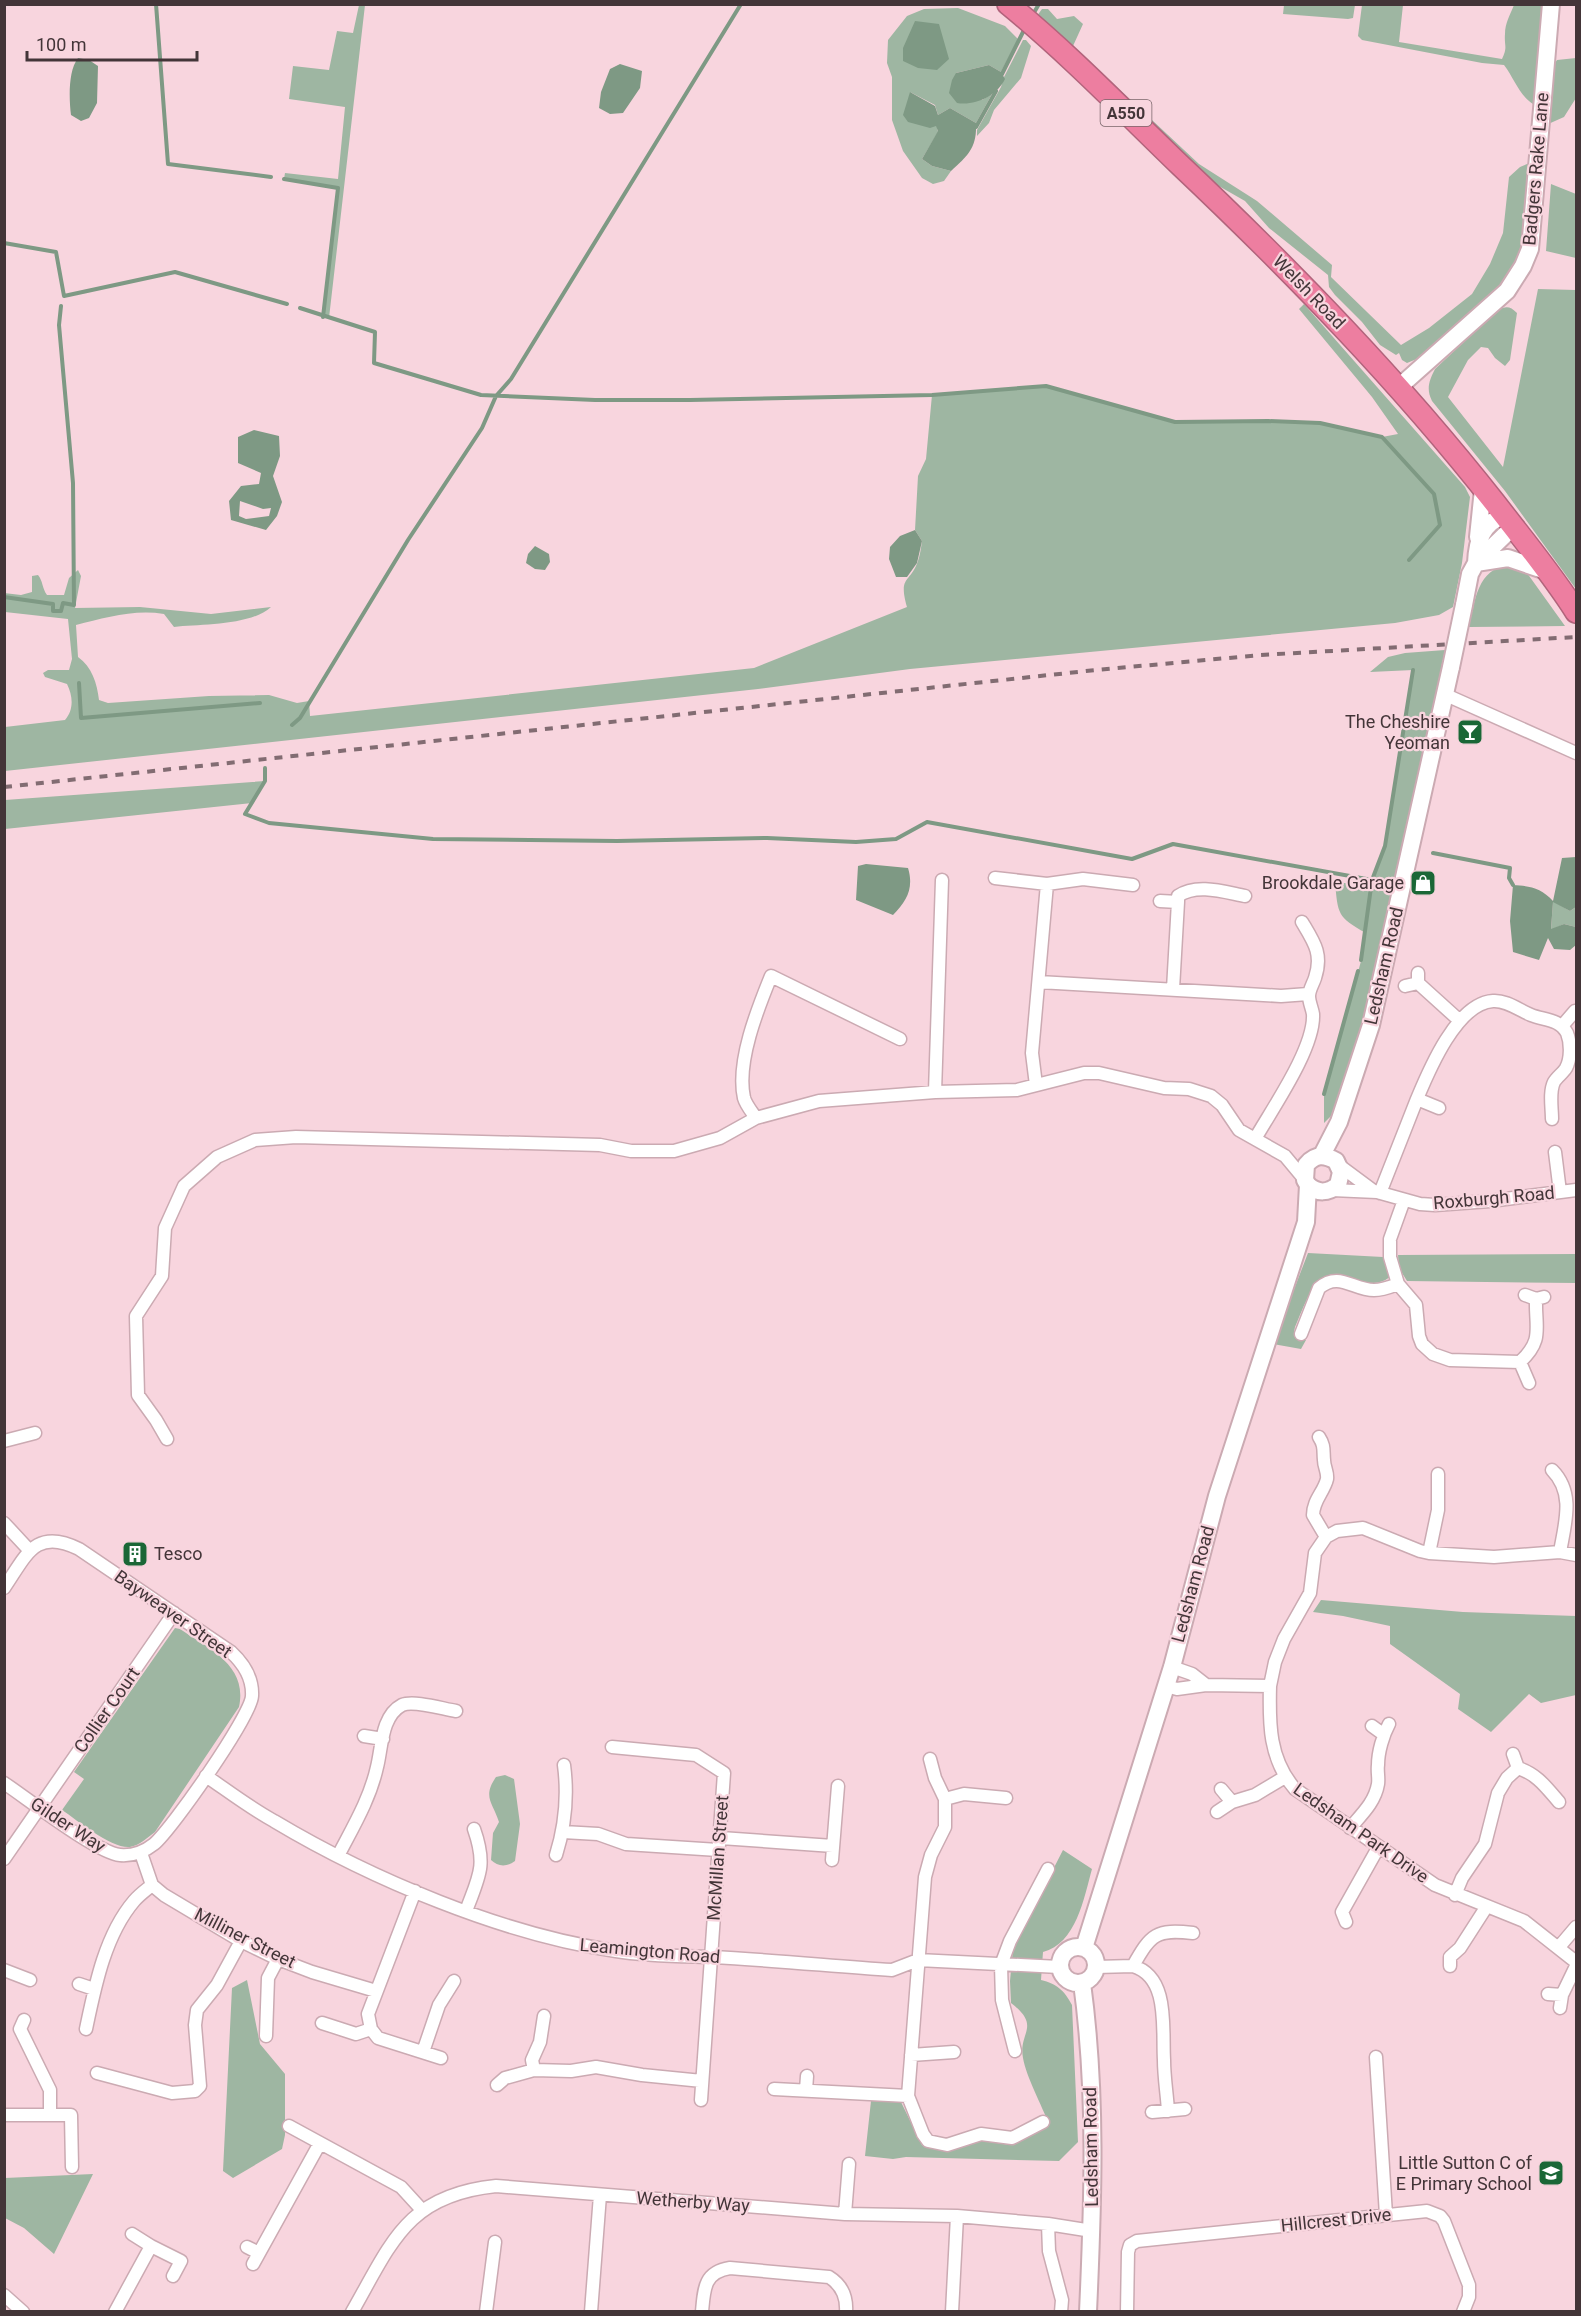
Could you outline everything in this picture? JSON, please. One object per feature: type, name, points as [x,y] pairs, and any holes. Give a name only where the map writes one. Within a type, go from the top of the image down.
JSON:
[{"type":"highway","name":"Welsh Road","points":[[1008,4],[1243,225],[1319,301],[1399,387],[1509,521],[1576,612]]},
{"type":"main road","name":"Badgers Rake Lane","points":[[1399,387],[1507,291],[1523,266],[1530,249],[1551,4]]},
{"type":"main road","name":"Ledsham Road","points":[[1476,563],[1483,489]]},
{"type":"main road","points":[[1478,538],[1493,520],[1509,521]]},
{"type":"main road","name":"Ledsham Road","points":[[1328,1160],[1371,1025],[1446,695],[1470,574],[1509,521]]},
{"type":"main road","points":[[1476,563],[1508,558],[1546,570]]},
{"type":"main road","name":"Ledsham Road","points":[[1084,1948],[1172,1667],[1217,1496],[1305,1222],[1306,1166],[1328,1160]]},
{"type":"main road","name":"Ledsham Road","points":[[1305,1222],[1328,1191],[1341,1179],[1328,1160]]},
{"type":"main road","points":[[1307,1183],[1313,1190],[1328,1191]]},
{"type":"main road","points":[[1078,1947],[1084,1948],[1093,1955],[1096,1967],[1091,1977],[1082,1983],[1066,1979],[1059,1967],[1060,1959],[1067,1950],[1078,1947]]},
{"type":"main road","name":"Ledsham Road","points":[[1082,1983],[1090,2056],[1092,2231],[1088,2312]]},
{"type":"street","points":[[1446,695],[1576,753]]},
{"type":"street","points":[[995,878],[1047,884],[1083,879],[1133,885]]},
{"type":"street","points":[[935,1092],[942,880]]},
{"type":"street","points":[[1036,1085],[1032,1053],[1047,884]]},
{"type":"street","points":[[1173,989],[1178,896],[1183,892],[1203,889],[1245,896]]},
{"type":"street","points":[[1160,901],[1178,903]]},
{"type":"street","points":[[1255,1139],[1302,1057],[1313,1015],[1308,994],[1316,976],[1318,959],[1316,945],[1302,922]]},
{"type":"street","points":[[756,1118],[744,1100],[742,1077],[754,1017],[771,976],[900,1039]]},
{"type":"street","points":[[1414,981],[1460,1021]]},
{"type":"street","points":[[1039,982],[1281,996],[1308,994]]},
{"type":"street","points":[[1378,1193],[1430,1066],[1460,1021],[1482,1003],[1498,1001],[1534,1017],[1557,1022],[1567,1033],[1570,1058],[1567,1066],[1554,1082],[1552,1119]]},
{"type":"street","points":[[1562,1026],[1575,1011]]},
{"type":"street","points":[[167,1439],[138,1395],[136,1316],[162,1276],[165,1228],[184,1186],[217,1157],[255,1140],[296,1137],[600,1144],[631,1151],[674,1151],[720,1138],[756,1118],[819,1101],[935,1092],[1017,1090],[1084,1073],[1114,1076],[1164,1088],[1189,1089],[1211,1096],[1219,1101],[1239,1130],[1285,1156],[1307,1183]]},
{"type":"street","points":[[1417,1099],[1439,1108]]},
{"type":"street","points":[[1555,1152],[1560,1192]]},
{"type":"street","points":[[1285,1156],[1328,1160]]},
{"type":"street","name":"Roxburgh Road","points":[[1328,1160],[1378,1193]]},
{"type":"street","name":"Roxburgh Road","points":[[1328,1191],[1378,1193],[1435,1205],[1490,1201],[1576,1190]]},
{"type":"street","points":[[1404,1200],[1390,1239],[1390,1257],[1398,1284],[1416,1305],[1422,1344],[1433,1354],[1450,1360],[1520,1362],[1533,1348],[1536,1341],[1535,1297]]},
{"type":"street","points":[[1301,1334],[1318,1287],[1325,1282],[1342,1280],[1373,1290],[1398,1284]]},
{"type":"street","points":[[1520,1362],[1529,1383]]},
{"type":"street","points":[[4,1440],[35,1433]]},
{"type":"street","points":[[1319,1437],[1325,1451],[1327,1475],[1326,1483],[1315,1501],[1313,1515],[1326,1537],[1337,1531],[1362,1528],[1429,1553],[1494,1557],[1560,1552],[1576,1555]]},
{"type":"street","points":[[1325,1451],[1337,1443]]},
{"type":"street","points":[[1429,1553],[1438,1510],[1438,1471]]},
{"type":"street","points":[[1560,1552],[1568,1503],[1561,1474]]},
{"type":"street","points":[[4,1523],[30,1551],[4,1588]]},
{"type":"street","name":"Ledsham Park Drive","points":[[1326,1537],[1316,1553],[1310,1593],[1284,1639],[1275,1662],[1270,1686],[1272,1747],[1285,1777],[1312,1802],[1435,1885],[1524,1921],[1559,1947],[1576,1964]]},
{"type":"street","name":"Bayweaver Street","points":[[30,1551],[50,1540],[64,1542],[79,1549],[174,1612],[241,1661],[252,1686],[252,1699],[246,1713],[206,1776]]},
{"type":"street","name":"Collier Court","points":[[4,1859],[174,1612]]},
{"type":"street","points":[[1172,1667],[1192,1674],[1206,1685]]},
{"type":"street","points":[[1166,1686],[1177,1689],[1206,1685],[1270,1686]]},
{"type":"street","points":[[338,1856],[369,1792],[385,1726],[391,1716],[403,1705],[413,1703],[456,1711]]},
{"type":"street","points":[[1350,1828],[1369,1806],[1378,1783],[1378,1757],[1386,1729],[1372,1726]]},
{"type":"street","points":[[364,1736],[383,1739]]},
{"type":"street","name":"McMillan Street","points":[[612,1748],[696,1755],[724,1773],[701,2100]]},
{"type":"street","points":[[1513,1754],[1518,1768]]},
{"type":"street","points":[[930,1759],[935,1778],[945,1799],[945,1827],[931,1855],[925,1877],[908,2096],[928,2141],[947,2145],[981,2134],[1012,2138],[1044,2122]]},
{"type":"street","points":[[556,1855],[563,1832],[564,1765]]},
{"type":"street","points":[[1518,1768],[1531,1772],[1537,1777],[1559,1803]]},
{"type":"street","points":[[1455,1895],[1462,1878],[1485,1844],[1498,1792],[1507,1778],[1518,1768]]},
{"type":"street","points":[[86,2029],[94,1989],[106,1951],[134,1901],[152,1885],[141,1853],[155,1843],[171,1825],[206,1776]]},
{"type":"street","name":"Leamington Road","points":[[206,1776],[273,1821],[338,1856],[415,1891],[466,1911],[580,1945],[618,1952],[892,1970],[918,1960],[1059,1967]]},
{"type":"street","points":[[1217,1812],[1232,1802],[1255,1795],[1285,1777]]},
{"type":"street","name":"Gilder Way","points":[[4,1783],[108,1853],[131,1855],[141,1853]]},
{"type":"street","points":[[832,1860],[838,1786]]},
{"type":"street","points":[[1221,1789],[1232,1802]]},
{"type":"street","points":[[945,1799],[964,1794],[1006,1798]]},
{"type":"street","points":[[466,1911],[482,1862],[481,1848],[474,1828]]},
{"type":"street","points":[[563,1832],[598,1834],[626,1844],[833,1846]]},
{"type":"street","points":[[1346,1923],[1342,1912],[1378,1848]]},
{"type":"street","points":[[1015,2051],[1002,2000],[1001,1965],[1010,1941],[1048,1869]]},
{"type":"street","name":"Milliner Street","points":[[152,1885],[242,1941],[278,1959],[312,1972],[376,1991]]},
{"type":"street","points":[[415,1891],[368,2014],[370,2029],[378,2038],[441,2058]]},
{"type":"street","points":[[1448,1958],[1460,1948],[1487,1906]]},
{"type":"street","points":[[1559,1947],[1576,1927]]},
{"type":"street","points":[[1133,1966],[1153,1938],[1163,1932],[1175,1937],[1193,1934]]},
{"type":"street","points":[[97,2073],[172,2093],[195,2091],[200,2086],[195,2025],[197,2010],[217,1985],[242,1941]]},
{"type":"street","points":[[266,2036],[268,1978],[278,1959]]},
{"type":"street","points":[[1560,2008],[1562,1995],[1576,1964]]},
{"type":"street","points":[[1096,1967],[1133,1966],[1142,1968],[1158,1989],[1164,2028],[1168,2111]]},
{"type":"street","points":[[4,1970],[30,1980]]},
{"type":"street","points":[[423,2052],[439,2005],[454,1981]]},
{"type":"street","points":[[80,1984],[94,1989]]},
{"type":"street","points":[[1548,1994],[1562,1995]]},
{"type":"street","points":[[534,2070],[532,2060],[540,2042],[544,2016]]},
{"type":"street","points":[[24,2020],[20,2029],[50,2090],[50,2114]]},
{"type":"street","points":[[322,2023],[356,2034],[370,2029]]},
{"type":"street","points":[[911,2055],[954,2052]]},
{"type":"street","points":[[1376,2057],[1386,2215]]},
{"type":"street","points":[[497,2085],[506,2079],[534,2070],[571,2071],[596,2067],[642,2076],[702,2081]]},
{"type":"street","points":[[806,2090],[807,2076]]},
{"type":"street","points":[[774,2089],[908,2096]]},
{"type":"street","points":[[1152,2112],[1185,2109]]},
{"type":"street","points":[[4,2115],[71,2115],[72,2167]]},
{"type":"street","points":[[289,2126],[401,2187],[422,2210]]},
{"type":"street","points":[[247,2247],[256,2259],[320,2143]]},
{"type":"street","points":[[845,2214],[849,2164]]},
{"type":"street","name":"Wetherby Way","points":[[352,2312],[399,2233],[422,2210],[449,2195],[474,2188],[496,2186],[845,2214],[957,2216],[1048,2224],[1092,2231]]},
{"type":"street","points":[[591,2312],[600,2195]]},
{"type":"street","name":"Hillcrest Drive","points":[[1127,2312],[1128,2252],[1130,2245],[1143,2239],[1427,2211],[1440,2216],[1444,2221],[1470,2292],[1462,2312]]},
{"type":"street","points":[[952,2312],[957,2216]]},
{"type":"street","points":[[1048,2224],[1049,2251],[1062,2300],[1061,2312]]},
{"type":"street","points":[[132,2234],[181,2261],[173,2276]]},
{"type":"street","points":[[486,2312],[495,2242]]},
{"type":"street","points":[[115,2312],[151,2246]]},
{"type":"street","points":[[702,2312],[708,2280],[720,2269],[730,2268],[829,2277],[836,2281],[843,2292],[846,2312]]},
{"type":"street","points":[[4,2295],[19,2310]]},
{"type":"shaded area","points":[[1284,4],[1355,5],[1353,18],[1348,19],[1283,14]]},
{"type":"shaded area","points":[[359,5],[365,5],[329,318],[323,317],[338,188],[284,179],[285,173],[338,179],[345,107],[289,99],[293,66],[329,70],[337,31],[353,33]]},
{"type":"shaded area","points":[[1362,5],[1403,5],[1399,42],[1502,59],[1506,26],[1514,5],[1547,5],[1537,102],[1533,104],[1524,96],[1504,65],[1482,63],[1362,40],[1358,36]]},
{"type":"shaded area","points":[[958,8],[1005,26],[1018,39],[1001,72],[989,65],[956,73],[982,100],[992,94],[976,123],[950,108],[938,115],[935,105],[910,92],[937,126],[938,132],[922,159],[932,166],[951,171],[944,181],[933,184],[922,178],[903,151],[892,120],[892,77],[887,63],[888,40],[907,16],[924,9]]},
{"type":"shaded area","points":[[1042,9],[1048,9],[1057,19],[1074,16],[1083,24],[1073,46],[1199,164],[1257,201],[1332,265],[1331,277],[1401,345],[1429,328],[1472,294],[1490,264],[1503,233],[1509,177],[1520,167],[1532,162],[1524,244],[1516,267],[1493,295],[1424,356],[1407,363],[1402,360],[1399,353],[1396,355],[1380,345],[1362,322],[1335,295],[1329,287],[1328,275],[1269,228],[1245,201],[1210,181],[1034,20]]},
{"type":"shaded area","points":[[915,21],[939,24],[949,59],[937,70],[918,68],[903,61],[903,48]]},
{"type":"shaded area","points":[[1023,40],[1031,46],[1021,78],[994,110],[989,123],[977,136],[977,130],[1001,87]]},
{"type":"shaded area","points":[[78,58],[89,60],[98,66],[97,103],[89,118],[81,121],[71,115],[70,101],[72,70]]},
{"type":"shaded area","points":[[1576,58],[1576,98],[1564,117],[1546,125],[1553,66],[1557,60]]},
{"type":"shaded area","points":[[620,64],[642,71],[640,88],[623,113],[610,114],[599,108],[601,92],[610,69]]},
{"type":"shaded area","points":[[989,65],[1001,72],[1005,79],[997,90],[978,101],[957,103],[949,93],[956,73]]},
{"type":"shaded area","points":[[910,92],[935,106],[938,115],[950,108],[976,123],[973,145],[951,171],[932,166],[922,159],[938,131],[936,126],[930,128],[908,122],[903,115]]},
{"type":"shaded area","points":[[1551,184],[1576,194],[1576,258],[1546,251]]},
{"type":"shaded area","points":[[1538,289],[1576,290],[1576,589],[1505,491],[1432,401],[1429,393],[1430,381],[1435,369],[1498,310],[1508,307],[1517,313],[1510,360],[1505,366],[1488,348],[1481,347],[1468,360],[1448,397],[1503,467]]},
{"type":"shaded area","points":[[1304,304],[1465,487],[1470,497],[1462,563],[1453,607],[1439,615],[1395,623],[910,669],[758,689],[5,771],[5,727],[65,720],[71,707],[67,684],[45,677],[43,673],[48,670],[69,670],[72,659],[68,619],[5,612],[4,593],[21,595],[32,592],[32,576],[38,575],[47,595],[64,595],[69,578],[78,570],[81,576],[75,608],[140,607],[211,614],[271,607],[251,618],[211,624],[174,627],[164,614],[142,613],[119,615],[76,625],[78,657],[93,676],[99,700],[108,703],[209,696],[269,695],[297,703],[309,701],[310,716],[754,668],[907,607],[904,584],[918,561],[922,541],[915,530],[918,476],[926,459],[932,395],[1046,386],[1175,422],[1320,423],[1382,437],[1398,434],[1372,397],[1299,309]]},
{"type":"shaded area","points":[[254,430],[279,436],[280,456],[273,476],[282,502],[277,516],[266,530],[231,520],[229,501],[241,486],[259,484],[261,473],[238,463],[238,437]],"holes":[[[240,501],[263,509],[271,508],[269,516],[246,519],[239,516]]]},
{"type":"shaded area","points":[[915,530],[922,541],[917,563],[907,577],[896,577],[889,559],[890,547],[900,536]]},
{"type":"shaded area","points":[[535,546],[549,554],[550,562],[545,570],[535,569],[526,563],[528,554]]},
{"type":"shaded area","points":[[1510,565],[1527,573],[1565,626],[1469,627],[1479,587],[1484,579],[1499,567]]},
{"type":"shaded area","points":[[1445,650],[1369,1004],[1333,1114],[1324,1123],[1324,1094],[1363,954],[1366,933],[1349,923],[1341,914],[1338,908],[1335,882],[1354,884],[1371,893],[1372,880],[1385,846],[1413,670],[1370,672],[1388,657],[1405,653]]},
{"type":"shaded area","points":[[265,781],[252,803],[5,829],[5,800]]},
{"type":"shaded area","points":[[1576,857],[1576,907],[1570,911],[1553,902],[1551,929],[1564,924],[1576,927],[1576,945],[1570,950],[1554,949],[1548,938],[1539,960],[1513,952],[1510,921],[1513,885],[1535,888],[1553,901],[1562,858]]},
{"type":"shaded area","points":[[866,864],[908,868],[910,888],[902,905],[893,915],[856,900],[858,866]]},
{"type":"shaded area","points":[[1553,901],[1570,911],[1576,907],[1576,927],[1564,924],[1551,930]]},
{"type":"shaded area","points":[[1308,1253],[1383,1257],[1390,1277],[1380,1282],[1370,1283],[1332,1276],[1324,1278],[1316,1284],[1310,1294],[1295,1327],[1294,1332],[1306,1340],[1301,1349],[1273,1344]]},
{"type":"shaded area","points":[[1576,1254],[1576,1283],[1407,1281],[1399,1268],[1398,1255]]},
{"type":"shaded area","points":[[1321,1600],[1463,1612],[1576,1616],[1576,1695],[1541,1703],[1529,1694],[1491,1732],[1458,1709],[1460,1694],[1390,1644],[1390,1626],[1313,1612]]},
{"type":"shaded area","points":[[175,1628],[214,1651],[232,1669],[238,1680],[239,1707],[155,1832],[137,1845],[123,1846],[105,1839],[62,1810],[84,1779],[74,1772]]},
{"type":"shaded area","points":[[505,1775],[514,1779],[520,1824],[515,1861],[503,1865],[491,1860],[493,1833],[499,1822],[489,1795],[496,1777]]},
{"type":"shaded area","points":[[1063,1850],[1092,1869],[1082,1906],[1071,1930],[1063,1940],[1043,1952],[1041,1980],[1060,1988],[1072,2005],[1078,2142],[1059,2161],[906,2157],[893,2159],[865,2156],[871,2101],[901,2102],[922,2145],[945,2151],[977,2140],[1011,2145],[1049,2124],[1023,2058],[1022,2049],[1027,2024],[1020,2011],[1011,2003],[1010,1981],[1013,1948]]},
{"type":"shaded area","points":[[247,1980],[260,2044],[285,2074],[285,2135],[282,2149],[233,2178],[223,2171],[232,1988]]},
{"type":"shaded area","points":[[93,2174],[54,2254],[24,2228],[5,2218],[5,2178]]},
{"type":"waterway","points":[[156,4],[168,164],[271,177]]},
{"type":"waterway","points":[[292,725],[300,718],[408,540],[482,428],[496,396],[511,379],[741,4]]},
{"type":"waterway","points":[[1032,16],[1039,4]]},
{"type":"waterway","points":[[1002,74],[1024,30]]},
{"type":"waterway","points":[[976,127],[996,91]]},
{"type":"waterway","points":[[284,179],[338,188],[323,317]]},
{"type":"waterway","points":[[4,243],[56,252],[64,296],[175,272],[287,304]]},
{"type":"waterway","points":[[4,597],[53,604],[53,611],[61,611],[63,603],[74,605],[73,483],[59,325],[61,306]]},
{"type":"waterway","points":[[300,308],[375,332],[374,363],[481,395],[595,400],[690,400],[932,395],[1046,386],[1175,422],[1320,423],[1382,437],[1434,494],[1440,525],[1409,560]]},
{"type":"waterway","points":[[1372,880],[1385,846],[1413,670]]},
{"type":"waterway","points":[[79,683],[81,718],[260,703]]},
{"type":"waterway","points":[[265,768],[265,781],[245,814],[269,823],[433,839],[617,841],[767,838],[856,842],[896,839],[927,822],[1132,859],[1173,844],[1372,880],[1361,960]]},
{"type":"waterway","points":[[1433,853],[1510,868],[1509,878],[1513,885]]},
{"type":"waterway","points":[[1324,1094],[1358,971]]},
{"type":"railway","points":[[4,787],[1096,670],[1261,655],[1576,637]]},
{"type":"place","name":"The Cheshire Yeoman","points":[[1470,732]]},
{"type":"place","name":"Brookdale Garage","points":[[1423,883]]},
{"type":"place","name":"Tesco","points":[[135,1554]]},
{"type":"place","name":"Little Sutton C of E Primary School","points":[[1551,2173]]}]
